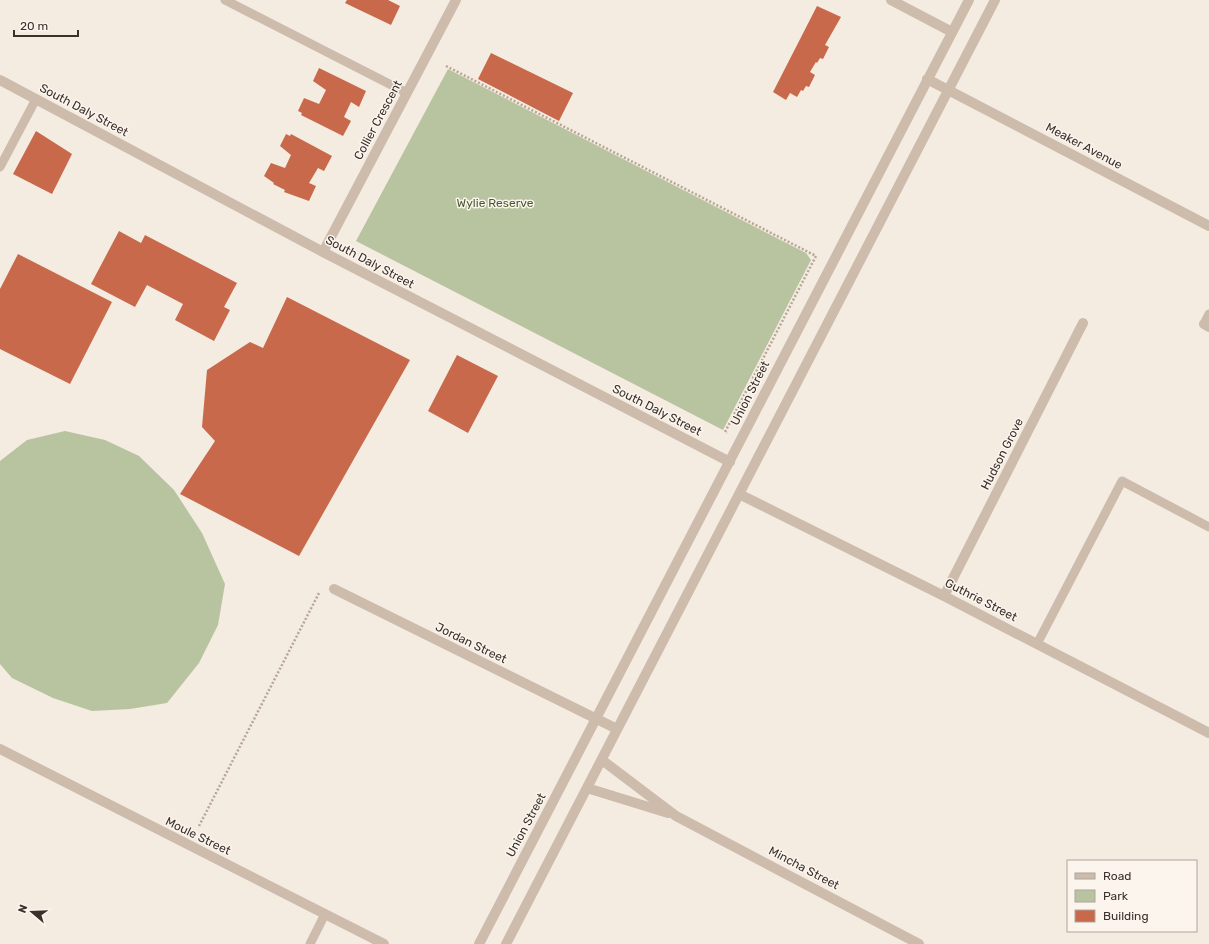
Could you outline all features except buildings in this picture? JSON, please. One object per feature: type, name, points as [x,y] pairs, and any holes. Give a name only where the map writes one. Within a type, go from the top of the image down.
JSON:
[{"type":"street","name":"Collier Crescent","points":[[323,252],[456,0]]},
{"type":"street","points":[[891,0],[952,32]]},
{"type":"street","name":"Union Street","points":[[479,944],[969,0]]},
{"type":"street","points":[[506,944],[995,0]]},
{"type":"street","points":[[928,79],[948,89]]},
{"type":"street","name":"South Daly Street","points":[[0,80],[323,252],[730,462]]},
{"type":"street","name":"Meaker Avenue","points":[[948,89],[1209,226]]},
{"type":"street","name":"Hudson Grove","points":[[944,596],[1083,323]]},
{"type":"street","name":"Guthrie Street","points":[[739,494],[944,596],[1209,733]]},
{"type":"street","name":"Jordan Street","points":[[334,589],[596,719]]},
{"type":"street","points":[[596,719],[618,729]]},
{"type":"street","points":[[0,759],[5,752]]},
{"type":"street","name":"Moule Street","points":[[5,752],[384,944]]},
{"type":"street","name":"Mincha Street","points":[[602,760],[676,816],[920,944]]},
{"type":"street","name":"Mincha Street","points":[[587,788],[676,816]]},
{"type":"lane","points":[[225,0],[407,94]]},
{"type":"lane","points":[[0,167],[36,99]]},
{"type":"lane","points":[[1206,325],[1209,314]]},
{"type":"lane","points":[[1037,644],[1122,481],[1209,526]]},
{"type":"lane","points":[[310,944],[325,914]]},
{"type":"path","points":[[446,66],[816,256],[725,432],[741,440]]},
{"type":"path","points":[[199,826],[320,593]]},
{"type":"green space","name":"Wylie Reserve","points":[[448,69],[806,253],[811,260],[723,430],[356,241]]},
{"type":"green space","points":[[65,431],[105,440],[139,456],[174,490],[202,533],[225,584],[218,625],[199,663],[167,703],[130,709],[92,711],[53,698],[12,678],[0,664],[0,461],[27,440]]}]
